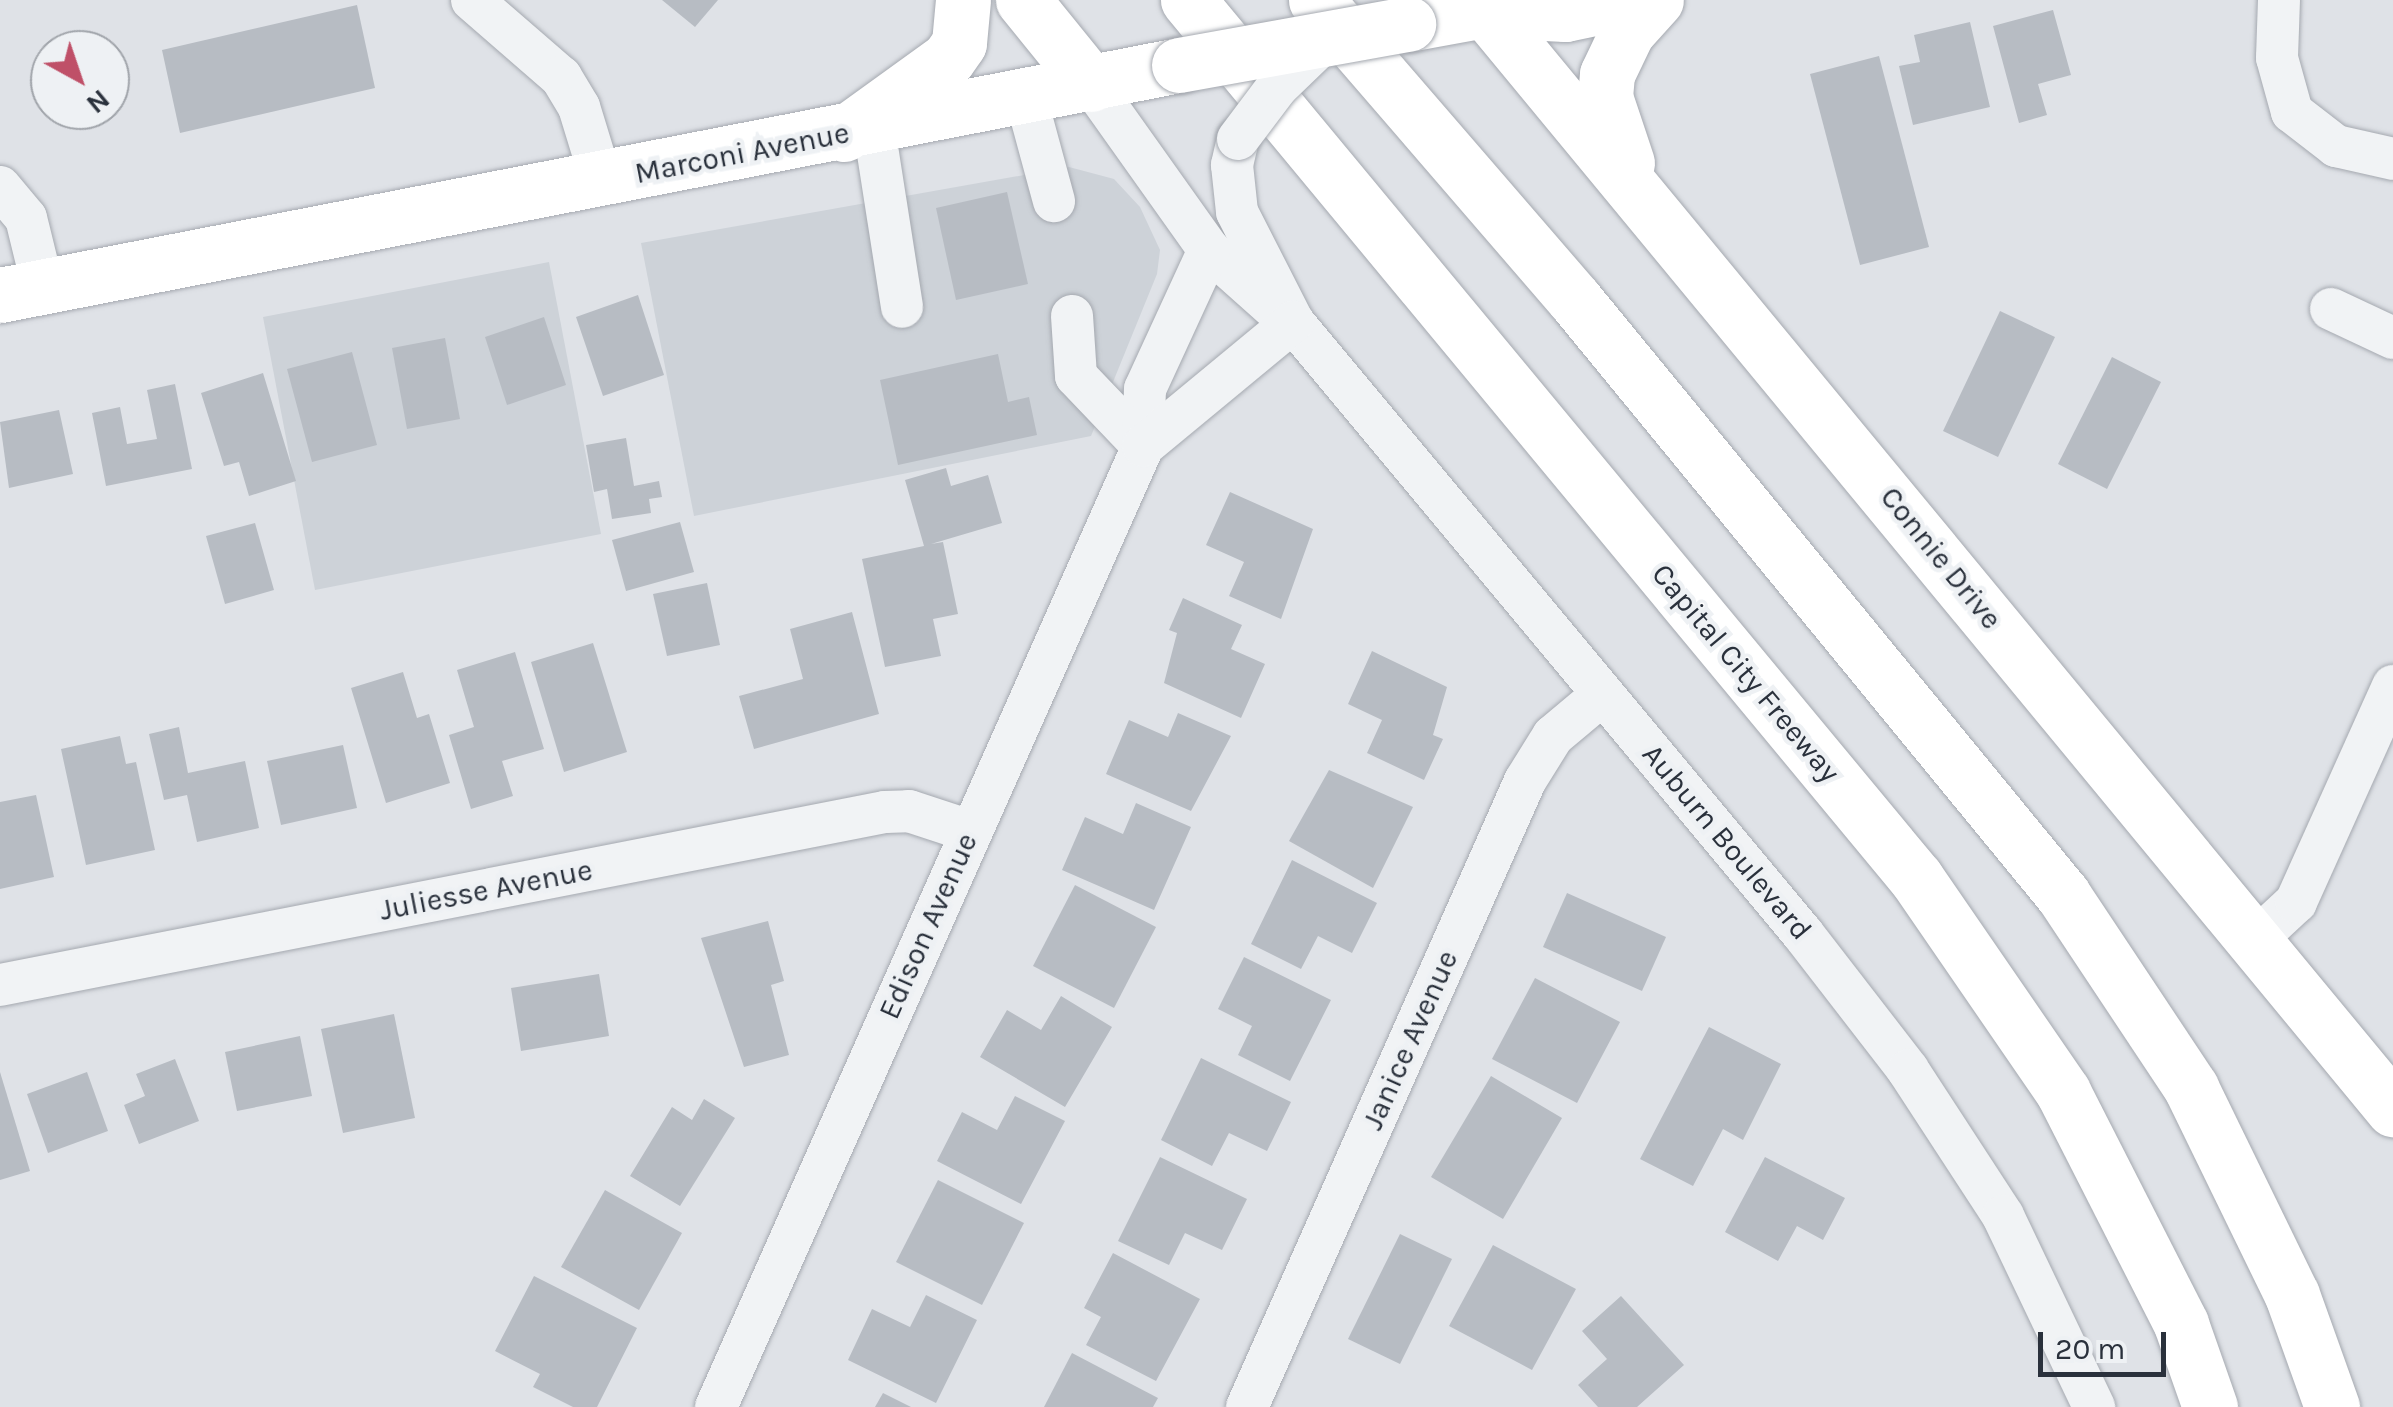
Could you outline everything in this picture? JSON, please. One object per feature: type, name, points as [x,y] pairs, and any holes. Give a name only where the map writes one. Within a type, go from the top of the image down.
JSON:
[{"type":"main road","points":[[859,131],[948,59],[959,43],[963,0]]},
{"type":"main road","points":[[1023,0],[1091,84]]},
{"type":"main road","name":"Capital City Freeway","points":[[1188,0],[1916,878],[2063,1092],[2181,1324],[2210,1407]]},
{"type":"main road","name":"Marconi Avenue","points":[[22,291],[1026,98],[1179,65],[1323,19],[1408,24],[1487,4],[1565,14],[1632,0]]},
{"type":"main road","points":[[1639,194],[1605,96],[1614,55],[1656,0]]},
{"type":"main road","name":"Connie Drive","points":[[1487,4],[2393,1109]]},
{"type":"main road","points":[[1323,19],[1575,300],[2063,895],[2191,1088],[2292,1294],[2332,1407]]},
{"type":"street","points":[[472,0],[561,77],[591,139],[601,179]]},
{"type":"street","points":[[2279,0],[2276,58],[2292,112],[2336,146],[2393,158]]},
{"type":"street","name":"Auburn Boulevard","points":[[1293,322],[1237,212],[1232,165],[1238,140],[1323,19]]},
{"type":"street","name":"Auburn Boulevard","points":[[1091,84],[1209,250],[1293,322],[1814,947],[1958,1142],[2046,1296],[2094,1407]]},
{"type":"street","points":[[1026,98],[1054,201]]},
{"type":"street","points":[[859,131],[902,307]]},
{"type":"street","points":[[0,187],[26,218],[22,291]]},
{"type":"street","name":"Edison Avenue","points":[[716,1407],[1142,446],[1146,389],[1209,250]]},
{"type":"street","points":[[2331,309],[2393,338]]},
{"type":"street","points":[[1072,316],[1076,376],[1142,446]]},
{"type":"street","name":"Edison Avenue","points":[[1142,446],[1293,322]]},
{"type":"street","points":[[2254,941],[2296,902],[2393,686]]},
{"type":"street","name":"Janice Avenue","points":[[1259,1403],[1525,781],[1553,736],[1603,694]]},
{"type":"street","name":"Juliesse Avenue","points":[[0,985],[885,812],[909,811],[970,831]]},
{"type":"shaded area","points":[[1069,167],[1114,179],[1140,207],[1160,250],[1157,274],[1091,436],[694,516],[641,243]]},
{"type":"shaded area","points":[[549,262],[601,534],[315,590],[263,317]]},
{"type":"building","points":[[662,0],[718,0],[695,27]]},
{"type":"building","points":[[357,5],[375,88],[180,133],[162,50]]},
{"type":"building","points":[[2053,10],[2071,75],[2038,84],[2047,115],[2019,123],[1993,26]]},
{"type":"building","points":[[1970,22],[1990,107],[1913,125],[1899,66],[1920,62],[1914,35]]},
{"type":"building","points":[[1879,56],[1929,247],[1860,265],[1810,74]]},
{"type":"building","points":[[1007,192],[1028,284],[956,300],[936,208]]},
{"type":"building","points":[[638,295],[664,375],[603,396],[576,317]]},
{"type":"building","points":[[2000,311],[2055,337],[1998,457],[1943,431]]},
{"type":"building","points":[[544,317],[566,385],[507,405],[485,337]]},
{"type":"building","points":[[445,338],[460,419],[407,429],[392,348]]},
{"type":"building","points":[[352,352],[377,445],[312,462],[287,369]]},
{"type":"building","points":[[998,354],[1008,402],[1029,397],[1037,435],[898,465],[880,380]]},
{"type":"building","points":[[2112,357],[2161,382],[2107,489],[2058,464]]},
{"type":"building","points":[[263,373],[296,481],[249,496],[239,462],[224,466],[201,393]]},
{"type":"building","points":[[175,384],[192,469],[106,486],[92,413],[120,407],[127,444],[157,439],[147,390]]},
{"type":"building","points":[[59,410],[73,474],[9,488],[0,422]]},
{"type":"building","points":[[626,438],[634,486],[659,481],[662,497],[649,499],[651,513],[612,519],[607,489],[594,492],[586,445]]},
{"type":"building","points":[[946,468],[951,486],[988,475],[1002,523],[931,544],[943,542],[958,614],[933,619],[941,656],[885,667],[862,559],[924,546],[905,480]]},
{"type":"building","points":[[1230,492],[1313,529],[1281,619],[1229,596],[1244,562],[1206,545]]},
{"type":"building","points":[[680,522],[694,572],[626,591],[612,540]]},
{"type":"building","points":[[255,523],[274,590],[225,604],[206,536]]},
{"type":"building","points":[[707,583],[720,645],[667,656],[653,594]]},
{"type":"building","points":[[1183,598],[1242,625],[1231,649],[1265,664],[1241,718],[1164,683],[1177,633],[1169,630]]},
{"type":"building","points":[[852,612],[879,714],[754,749],[739,696],[803,679],[790,629]]},
{"type":"building","points":[[593,643],[627,752],[564,772],[531,662]]},
{"type":"building","points":[[1372,651],[1447,687],[1433,735],[1443,739],[1424,780],[1367,753],[1382,720],[1348,704]]},
{"type":"building","points":[[515,652],[544,749],[502,761],[513,796],[471,809],[449,735],[474,727],[457,670]]},
{"type":"building","points":[[403,672],[417,718],[429,714],[450,783],[386,803],[351,688]]},
{"type":"building","points":[[1178,713],[1231,736],[1191,811],[1106,774],[1129,720],[1168,737]]},
{"type":"building","points":[[179,727],[188,773],[245,761],[259,828],[197,842],[187,795],[164,800],[149,734]]},
{"type":"building","points":[[120,736],[126,764],[136,762],[155,850],[86,865],[61,749]]},
{"type":"building","points":[[343,745],[357,808],[281,825],[267,761]]},
{"type":"building","points":[[1329,770],[1413,807],[1373,888],[1289,841]]},
{"type":"building","points":[[36,795],[54,877],[0,889],[0,802]]},
{"type":"building","points":[[1136,803],[1191,827],[1154,910],[1062,870],[1085,817],[1123,834]]},
{"type":"building","points":[[1292,860],[1377,903],[1352,953],[1318,936],[1301,969],[1251,944]]},
{"type":"building","points":[[1075,885],[1156,927],[1114,1008],[1033,966]]},
{"type":"building","points":[[1567,893],[1666,937],[1642,991],[1543,947]]},
{"type":"building","points":[[768,921],[784,981],[771,985],[789,1055],[744,1067],[701,938]]},
{"type":"building","points":[[1244,957],[1331,1000],[1290,1081],[1238,1055],[1252,1026],[1218,1009]]},
{"type":"building","points":[[599,974],[609,1036],[521,1051],[511,988]]},
{"type":"building","points":[[1535,978],[1620,1022],[1577,1103],[1492,1059]]},
{"type":"building","points":[[1061,996],[1112,1027],[1065,1107],[980,1057],[1007,1010],[1041,1030]]},
{"type":"building","points":[[394,1014],[415,1118],[343,1133],[321,1029]]},
{"type":"building","points":[[1709,1027],[1781,1064],[1743,1140],[1723,1129],[1693,1186],[1640,1159]]},
{"type":"building","points":[[300,1036],[312,1096],[237,1111],[225,1052]]},
{"type":"building","points":[[1201,1058],[1291,1102],[1267,1151],[1229,1133],[1212,1166],[1161,1140]]},
{"type":"building","points":[[175,1059],[199,1121],[139,1144],[124,1105],[145,1096],[136,1074]]},
{"type":"building","points":[[0,1072],[30,1171],[0,1180]]},
{"type":"building","points":[[87,1072],[108,1131],[48,1153],[27,1094]]},
{"type":"building","points":[[1491,1076],[1562,1118],[1503,1219],[1431,1177]]},
{"type":"building","points":[[1015,1096],[1065,1121],[1021,1204],[937,1161],[962,1112],[997,1130]]},
{"type":"building","points":[[704,1099],[735,1118],[680,1206],[630,1176],[672,1107],[692,1120]]},
{"type":"building","points":[[1160,1157],[1247,1199],[1222,1250],[1185,1233],[1169,1265],[1118,1241]]},
{"type":"building","points":[[1765,1157],[1845,1198],[1823,1240],[1797,1226],[1778,1261],[1725,1232]]},
{"type":"building","points":[[938,1180],[1024,1223],[982,1305],[896,1262]]},
{"type":"building","points":[[605,1190],[682,1233],[639,1310],[561,1267]]},
{"type":"building","points":[[1400,1234],[1452,1259],[1400,1364],[1348,1339]]},
{"type":"building","points":[[1493,1245],[1576,1289],[1532,1370],[1449,1326]]},
{"type":"building","points":[[1113,1253],[1200,1299],[1156,1381],[1086,1345],[1101,1317],[1084,1308]]},
{"type":"building","points":[[534,1276],[637,1328],[597,1407],[573,1407],[533,1387],[540,1374],[495,1351]]},
{"type":"building","points":[[926,1295],[977,1320],[936,1403],[848,1360],[872,1309],[910,1327]]},
{"type":"building","points":[[1621,1296],[1684,1365],[1637,1407],[1598,1407],[1578,1385],[1607,1359],[1582,1331]]},
{"type":"building","points":[[1072,1353],[1158,1398],[1153,1407],[1044,1407]]},
{"type":"building","points":[[883,1393],[911,1407],[875,1407]]}]
